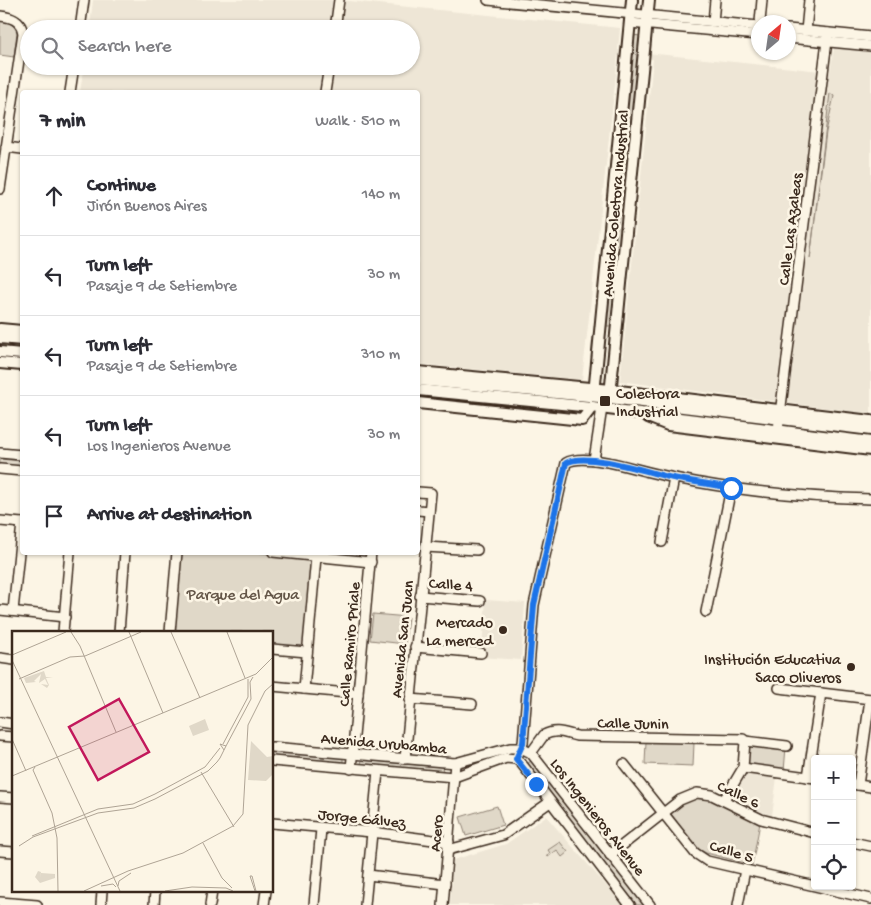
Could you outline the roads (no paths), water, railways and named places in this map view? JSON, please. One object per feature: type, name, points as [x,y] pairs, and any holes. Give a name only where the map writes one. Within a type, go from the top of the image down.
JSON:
[{"type":"main road","name":"Avenida Colectora Industrial","points":[[601,400],[603,290],[632,0]]},
{"type":"main road","name":"Avenida Colectora Industrial","points":[[601,400],[621,292],[649,0]]},
{"type":"main road","points":[[612,196],[630,199]]},
{"type":"main road","points":[[603,290],[621,292]]},
{"type":"main road","points":[[0,329],[20,331]]},
{"type":"main road","points":[[0,338],[20,340]]},
{"type":"main road","points":[[0,352],[20,354]]},
{"type":"main road","points":[[0,363],[20,365]]},
{"type":"main road","points":[[420,372],[601,400],[668,424],[871,450]]},
{"type":"main road","points":[[420,380],[516,395]]},
{"type":"main road","points":[[420,390],[601,400],[871,421]]},
{"type":"main road","points":[[420,403],[582,420],[601,400]]},
{"type":"main road","points":[[641,413],[871,442]]},
{"type":"main road","points":[[780,415],[871,430]]},
{"type":"street","points":[[81,20],[84,0]]},
{"type":"street","points":[[336,20],[339,0]]},
{"type":"street","points":[[488,0],[534,2],[630,19],[751,25]]},
{"type":"street","points":[[713,22],[715,0]]},
{"type":"street","points":[[761,15],[762,0]]},
{"type":"street","points":[[806,31],[809,0]]},
{"type":"street","points":[[0,16],[15,19],[20,25]]},
{"type":"street","points":[[647,20],[751,34]]},
{"type":"street","points":[[796,30],[871,46]]},
{"type":"street","name":"Calle Las Azaleas","points":[[778,430],[828,37]]},
{"type":"street","points":[[796,38],[871,37]]},
{"type":"street","points":[[0,189],[20,47]]},
{"type":"street","points":[[70,90],[73,75]]},
{"type":"street","points":[[326,90],[328,75]]},
{"type":"street","points":[[6,147],[20,149]]},
{"type":"street","points":[[594,460],[601,400]]},
{"type":"street","points":[[0,453],[20,455]]},
{"type":"street","points":[[516,759],[523,743],[534,605],[564,466],[570,460],[609,462],[674,478],[731,488],[801,496],[871,500]]},
{"type":"street","points":[[0,469],[20,472]]},
{"type":"street","points":[[662,542],[674,478]]},
{"type":"street","points":[[706,612],[731,488]]},
{"type":"street","name":"Avenida San Juan","points":[[404,759],[431,493],[420,492]]},
{"type":"street","points":[[420,510],[429,511]]},
{"type":"street","points":[[0,521],[20,523]]},
{"type":"street","points":[[13,611],[20,543]]},
{"type":"street","points":[[425,547],[477,550]]},
{"type":"street","points":[[63,631],[70,555]]},
{"type":"street","points":[[119,631],[125,555]]},
{"type":"street","points":[[170,631],[177,555]]},
{"type":"street","points":[[305,555],[371,557]]},
{"type":"street","points":[[304,689],[316,556]]},
{"type":"street","name":"Calle Ramiro Priale","points":[[351,769],[371,557]]},
{"type":"street","name":"Calle 4","points":[[420,596],[480,601]]},
{"type":"street","points":[[0,610],[65,617]]},
{"type":"street","points":[[415,647],[481,653]]},
{"type":"street","points":[[274,649],[306,652]]},
{"type":"street","points":[[274,686],[358,694]]},
{"type":"street","points":[[779,688],[871,699],[856,779]]},
{"type":"street","points":[[814,755],[821,693]]},
{"type":"street","points":[[410,699],[472,704]]},
{"type":"street","name":"Calle Junin","points":[[531,754],[544,734],[548,733],[567,732],[577,736],[745,740]]},
{"type":"street","points":[[724,800],[743,768],[745,740],[787,746]]},
{"type":"street","name":"Avenida Urubamba","points":[[274,747],[455,763],[510,748],[521,748]]},
{"type":"street","name":"Los Ingenieros Avenue","points":[[521,748],[531,754],[650,905]]},
{"type":"street","name":"Avenida Urubamba","points":[[274,761],[454,777],[506,758],[516,759]]},
{"type":"street","name":"Los Ingenieros Avenue","points":[[516,759],[630,905]]},
{"type":"street","name":"Acero","points":[[443,905],[455,763]]},
{"type":"street","name":"Calle 5","points":[[624,764],[695,853],[707,861],[871,899]]},
{"type":"street","points":[[743,768],[811,778]]},
{"type":"street","points":[[365,905],[378,771]]},
{"type":"street","points":[[856,784],[871,787]]},
{"type":"street","name":"Calle 6","points":[[610,855],[690,794],[702,793],[724,800],[761,819],[811,832]]},
{"type":"street","name":"Jorge Gálvez","points":[[274,823],[321,829],[372,832],[449,846],[503,835],[516,828],[550,802]]},
{"type":"street","points":[[314,905],[321,829]]},
{"type":"street","points":[[856,843],[871,846]]},
{"type":"street","points":[[738,905],[745,870]]},
{"type":"street","points":[[368,875],[445,884]]},
{"type":"street","points":[[101,905],[102,892]]},
{"type":"street","points":[[154,905],[155,892]]},
{"type":"street","points":[[210,905],[212,892]]},
{"type":"street","points":[[264,905],[266,892]]},
{"type":"street","points":[[0,902],[36,905]]},
{"type":"place","name":"Colectora Industrial","points":[[605,401]]},
{"type":"place","name":"Mercado La merced","points":[[503,630]]},
{"type":"place","name":"Institución Educativa Saco Oliveros","points":[[851,667]]},
{"type":"park label","name":"Parque del Agua","points":[[243,593]]}]
